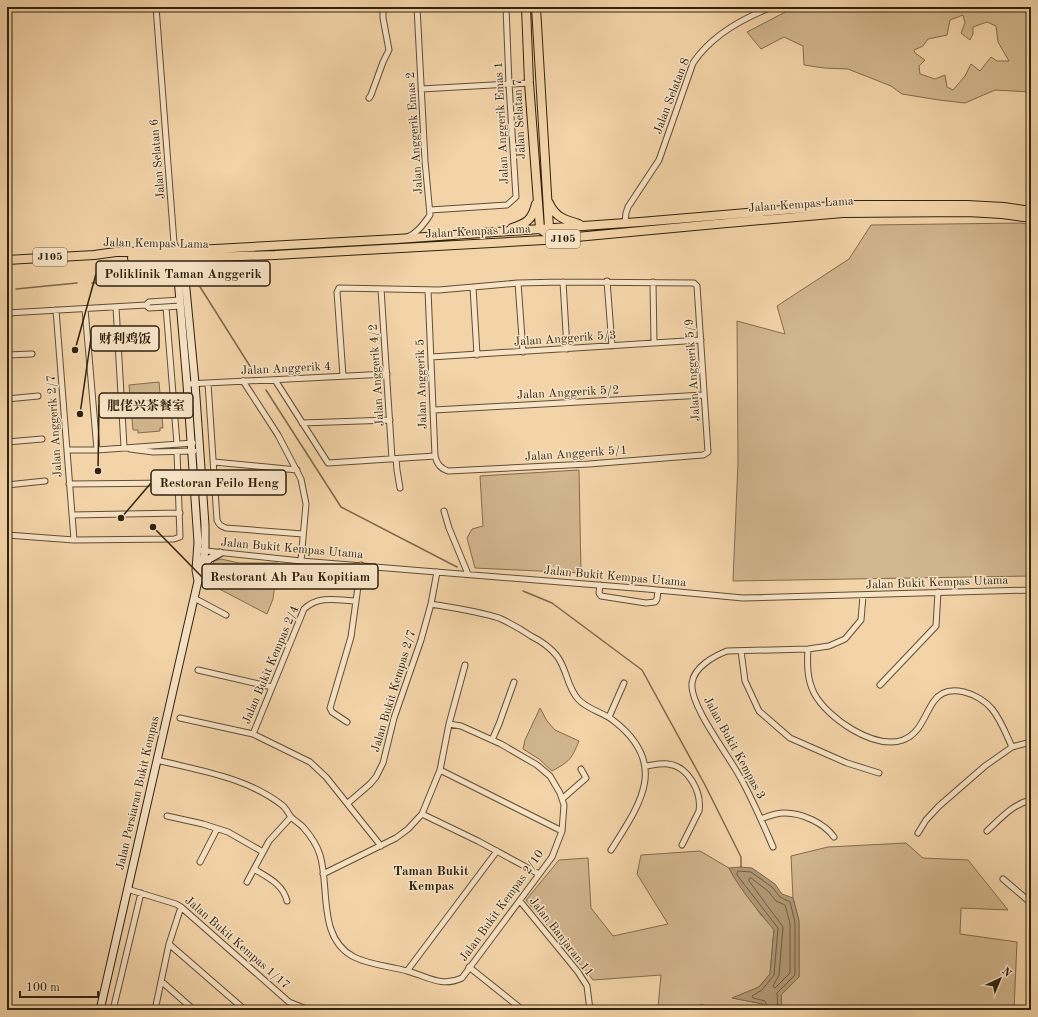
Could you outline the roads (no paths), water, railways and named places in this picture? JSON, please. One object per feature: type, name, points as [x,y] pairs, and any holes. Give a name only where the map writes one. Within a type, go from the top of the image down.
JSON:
[{"type":"main road","name":"Jalan Selatan 7","points":[[526,7],[529,83],[537,200],[544,230]]},
{"type":"main road","name":"Jalan Selatan 7","points":[[536,7],[547,196],[544,230]]},
{"type":"main road","points":[[547,196],[556,214],[562,218],[583,225]]},
{"type":"main road","points":[[502,232],[522,225],[530,219],[537,200]]},
{"type":"main road","name":"Jalan Kempas Lama","points":[[94,255],[117,258],[158,258],[396,239],[544,230],[583,225],[625,223],[843,205],[967,205],[1004,207],[1031,211]]},
{"type":"main road","name":"Jalan Kempas Lama","points":[[7,260],[94,255],[116,252],[213,257],[275,255],[509,242],[583,237],[843,213],[967,212],[1002,214],[1031,218]]},
{"type":"main road","points":[[509,242],[535,238],[544,230],[554,236],[583,237]]},
{"type":"main road","points":[[158,258],[173,270],[182,280],[195,264],[213,257]]},
{"type":"street","name":"Jalan Selatan 6","points":[[156,7],[174,243],[179,256]]},
{"type":"street","points":[[369,98],[389,50],[383,7]]},
{"type":"street","name":"Jalan Anggerik Emas 2","points":[[396,239],[412,236],[430,214],[425,161],[417,7]]},
{"type":"street","name":"Jalan Anggerik Emas 1","points":[[430,210],[507,205],[516,197],[506,7]]},
{"type":"street","name":"Jalan Selatan 8","points":[[625,223],[628,207],[659,160],[693,64],[698,55],[726,30],[755,14],[772,7]]},
{"type":"street","points":[[421,89],[529,83]]},
{"type":"street","name":"Jalan Persiaran Bukit Kempas","points":[[179,256],[195,383],[195,443]]},
{"type":"street","name":"Jalan Persiaran Bukit Kempas","points":[[182,280],[181,303],[187,384],[205,525],[196,570],[198,581]]},
{"type":"street","points":[[607,281],[612,346]]},
{"type":"street","points":[[343,376],[337,292],[339,288],[428,290],[518,283],[607,281],[653,282],[654,343]]},
{"type":"street","points":[[563,282],[567,349]]},
{"type":"street","name":"Jalan Anggerik 5/9","points":[[653,282],[692,282],[697,286],[708,450],[706,454]]},
{"type":"street","points":[[518,283],[523,352]]},
{"type":"street","points":[[473,287],[477,355]]},
{"type":"street","name":"Jalan Anggerik 4/2","points":[[381,289],[390,420],[394,459],[400,488]]},
{"type":"street","name":"Jalan Anggerik 5","points":[[428,290],[435,456]]},
{"type":"street","points":[[7,313],[146,305],[149,302],[181,303]]},
{"type":"street","points":[[146,305],[149,308],[166,307],[181,303]]},
{"type":"street","points":[[116,307],[124,448]]},
{"type":"street","points":[[166,307],[177,444]]},
{"type":"street","points":[[86,309],[97,450]]},
{"type":"street","name":"Jalan Anggerik 2/7","points":[[56,310],[74,540]]},
{"type":"street","name":"Jalan Anggerik 5/3","points":[[431,357],[701,340]]},
{"type":"street","points":[[7,355],[32,354]]},
{"type":"street","name":"Jalan Anggerik 4","points":[[187,384],[387,374]]},
{"type":"street","points":[[275,380],[328,463],[435,456]]},
{"type":"street","points":[[243,381],[278,435],[301,479],[306,504],[301,561]]},
{"type":"street","points":[[208,383],[217,520],[221,526],[226,528],[303,534]]},
{"type":"street","name":"Jalan Anggerik 5/2","points":[[434,410],[704,395]]},
{"type":"street","points":[[7,399],[38,396]]},
{"type":"street","points":[[302,423],[390,420]]},
{"type":"street","points":[[7,442],[42,440]]},
{"type":"street","points":[[66,450],[97,450],[195,443]]},
{"type":"street","points":[[124,448],[143,451],[196,451]]},
{"type":"street","points":[[7,535],[74,540],[174,539],[180,537],[177,452]]},
{"type":"street","name":"Jalan Anggerik 5/1","points":[[435,456],[440,467],[448,471],[589,464],[706,454]]},
{"type":"street","points":[[214,462],[297,470]]},
{"type":"street","points":[[7,485],[45,481]]},
{"type":"street","points":[[69,484],[178,483]]},
{"type":"street","points":[[444,511],[449,528],[468,574]]},
{"type":"street","points":[[72,515],[180,513]]},
{"type":"street","name":"Jalan Persiaran Bukit Kempas","points":[[100,1010],[194,598],[201,574],[201,551]]},
{"type":"street","name":"Jalan Bukit Kempas Utama","points":[[201,551],[301,561],[743,598],[863,596],[938,592],[1031,590]]},
{"type":"street","points":[[202,566],[209,559],[220,553]]},
{"type":"street","points":[[347,722],[332,712],[330,708],[351,637],[361,565]]},
{"type":"street","name":"Jalan Bukit Kempas 2/7","points":[[348,803],[370,784],[376,777],[383,763],[394,718],[421,640],[431,604],[437,572]]},
{"type":"street","points":[[600,585],[598,593],[601,596],[646,603],[655,602],[657,599],[658,590]]},
{"type":"street","points":[[880,685],[936,626],[938,592]]},
{"type":"street","name":"Jalan Bukit Kempas 3","points":[[773,847],[740,776],[704,719],[693,696],[692,683],[694,676],[705,663],[717,655],[727,651],[808,649],[829,646],[845,639],[861,620],[863,596]]},
{"type":"street","points":[[194,598],[226,615]]},
{"type":"street","name":"Jalan Bukit Kempas 2/4","points":[[253,734],[304,609],[311,603],[322,600],[355,601]]},
{"type":"street","points":[[431,604],[486,614],[515,626],[546,644],[560,660],[572,689],[578,698],[584,704],[609,717],[626,731],[638,746],[646,766],[640,801],[635,812],[611,850]]},
{"type":"street","points":[[808,649],[807,665],[809,679],[814,694],[844,725],[855,732],[882,742],[902,740],[912,735],[921,726],[935,700],[947,691],[958,690],[971,694],[991,708],[1000,722],[1012,747]]},
{"type":"street","points":[[741,651],[744,681],[759,711],[790,738],[847,763],[879,773]]},
{"type":"street","points":[[323,874],[396,838],[422,814],[440,770],[449,724],[465,665]]},
{"type":"street","points":[[198,670],[272,687]]},
{"type":"street","points":[[492,740],[514,682]]},
{"type":"street","points":[[609,717],[624,683]]},
{"type":"street","points":[[180,718],[253,734],[310,762],[320,770],[348,803],[381,846]]},
{"type":"street","name":"Jalan Bukit Kempas 2/10","points":[[407,971],[443,982],[453,982],[462,978],[520,901],[553,854],[562,831],[564,805],[550,776],[537,765],[492,740],[461,726],[449,724]]},
{"type":"street","points":[[918,833],[926,820],[938,806],[985,766],[1012,747],[1031,742]]},
{"type":"street","points":[[157,760],[237,780],[251,786],[282,806],[291,817],[303,826],[315,842],[320,855],[327,916],[330,928],[337,941],[353,957],[375,964],[407,971],[497,851]]},
{"type":"street","points":[[646,766],[670,764],[677,766],[691,778],[700,805],[699,811],[682,845]]},
{"type":"street","points":[[562,799],[586,778],[581,769]]},
{"type":"street","points":[[440,770],[562,831]]},
{"type":"street","points":[[987,831],[1012,808],[1022,802],[1031,800]]},
{"type":"street","points":[[761,820],[774,814],[784,813],[798,815],[814,821],[830,832],[834,837]]},
{"type":"street","points":[[422,814],[497,851],[539,874]]},
{"type":"street","points":[[167,816],[228,832],[263,852]]},
{"type":"street","points":[[247,882],[269,841],[291,817]]},
{"type":"street","points":[[200,862],[217,829]]},
{"type":"street","points":[[254,869],[279,886],[285,894],[287,901]]},
{"type":"street","points":[[1003,879],[1031,903]]},
{"type":"street","name":"Jalan Bukit Kempas 1/17","points":[[127,889],[176,904],[181,907],[289,1002],[309,1010]]},
{"type":"street","points":[[113,1010],[141,893]]},
{"type":"street","name":"Jalan Banjaran 11","points":[[520,901],[578,972],[587,986],[590,1010]]},
{"type":"street","points":[[155,1010],[169,944],[181,907]]},
{"type":"street","points":[[169,944],[245,1010]]},
{"type":"street","points":[[470,967],[519,1007]]},
{"type":"street","points":[[161,981],[191,1009]]},
{"type":"water","points":[[729,868],[752,868],[775,884],[782,894],[793,898],[799,921],[799,977],[781,995],[782,1010],[764,1010],[763,1004],[732,998],[759,987],[770,974],[774,930],[744,892]]},
{"type":"waterway","points":[[197,282],[253,371]]},
{"type":"waterway","points":[[16,289],[77,283]]},
{"type":"waterway","points":[[92,283],[173,284]]},
{"type":"waterway","points":[[266,390],[341,507],[457,567]]},
{"type":"waterway","points":[[523,591],[552,603],[642,670],[705,785],[741,857],[741,867]]},
{"type":"place","name":"Poliklinik Taman Anggerik","points":[[75,350]]},
{"type":"place","name":"财利鸡饭","points":[[80,414]]},
{"type":"place","name":"肥佬兴茶餐室","points":[[98,471]]},
{"type":"place","name":"Restoran Feilo Heng","points":[[121,518]]},
{"type":"place","name":"Restorant Ah Pau Kopitiam","points":[[153,527]]},
{"type":"district","name":"Taman Bukit Kempas","points":[[431,878]]}]
